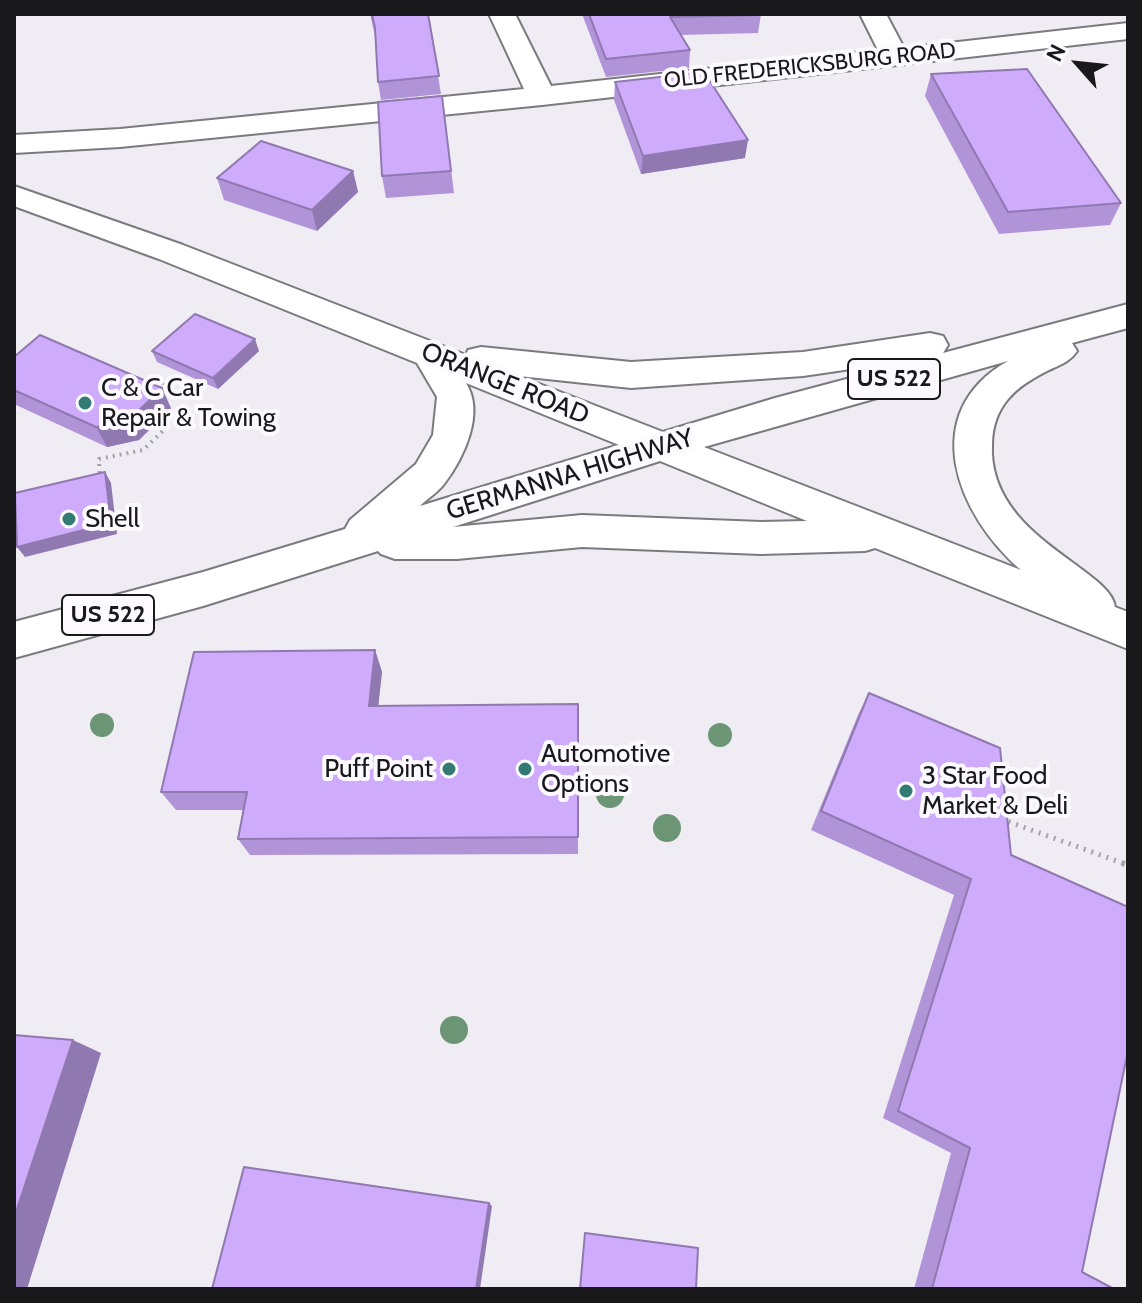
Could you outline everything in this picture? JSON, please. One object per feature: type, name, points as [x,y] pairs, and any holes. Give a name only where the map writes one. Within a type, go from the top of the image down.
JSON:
[{"type":"main road","points":[[502,14],[542,96]]},
{"type":"main road","points":[[873,14],[895,57]]},
{"type":"main road","name":"OLD FREDERICKSBURG ROAD","points":[[14,144],[120,138],[542,96],[1128,31]]},
{"type":"main road","points":[[17,113],[60,132],[120,138]]},
{"type":"main road","name":"ORANGE ROAD","points":[[14,195],[171,252],[1128,631]]},
{"type":"main road","points":[[429,354],[631,375],[720,371],[803,364],[1127,316]]},
{"type":"main road","points":[[1127,316],[1018,371],[991,392],[973,426],[972,466],[986,502],[1014,539],[1128,631]]},
{"type":"main road","name":"GERMANNA HIGHWAY","points":[[14,640],[203,589],[775,411],[1127,316]]},
{"type":"main road","points":[[350,543],[430,474],[452,435],[456,397],[429,354]]},
{"type":"main road","points":[[350,543],[457,543],[582,531],[761,538],[883,534]]},
{"type":"path","points":[[100,481],[99,459],[143,450],[167,427],[162,383]]},
{"type":"path","points":[[148,431],[158,435]]},
{"type":"path","points":[[987,814],[1128,865]]},
{"type":"building","points":[[372,14],[428,14],[439,76],[378,82]]},
{"type":"building","points":[[589,14],[761,15],[670,17],[690,50],[606,59]]},
{"type":"building","points":[[1027,69],[1121,203],[1008,212],[931,74]]},
{"type":"building","points":[[704,72],[748,140],[643,156],[615,82]]},
{"type":"building","points":[[442,96],[451,171],[382,176],[378,102]]},
{"type":"building","points":[[261,141],[353,171],[312,210],[217,178]]},
{"type":"building","points":[[195,314],[255,339],[213,378],[152,351]]},
{"type":"building","name":"C & C Car Repair & Towing","points":[[40,335],[162,388],[129,420],[96,427],[14,390],[14,357]]},
{"type":"building","name":"Shell","points":[[105,472],[111,523],[17,547],[15,493]]},
{"type":"building","points":[[375,650],[369,706],[578,704],[578,837],[238,839],[247,792],[161,792],[194,652]]},
{"type":"building","points":[[869,693],[1000,748],[1011,855],[1128,907],[1128,1051],[1082,1272],[1114,1289],[932,1289],[970,1148],[898,1111],[971,879],[821,811]]},
{"type":"building","points":[[14,1035],[73,1040],[14,1218]]},
{"type":"building","points":[[244,1167],[489,1203],[476,1289],[212,1289]]},
{"type":"building","points":[[585,1233],[698,1248],[696,1289],[580,1289]]},
{"type":"place","name":"C & C Car Repair & Towing","points":[[85,403]]},
{"type":"place","name":"Shell","points":[[69,519]]},
{"type":"place","name":"Puff Point","points":[[449,769]]},
{"type":"place","name":"Automotive Options","points":[[525,769]]},
{"type":"place","name":"3 Star Food Market & Deli","points":[[906,791]]}]
